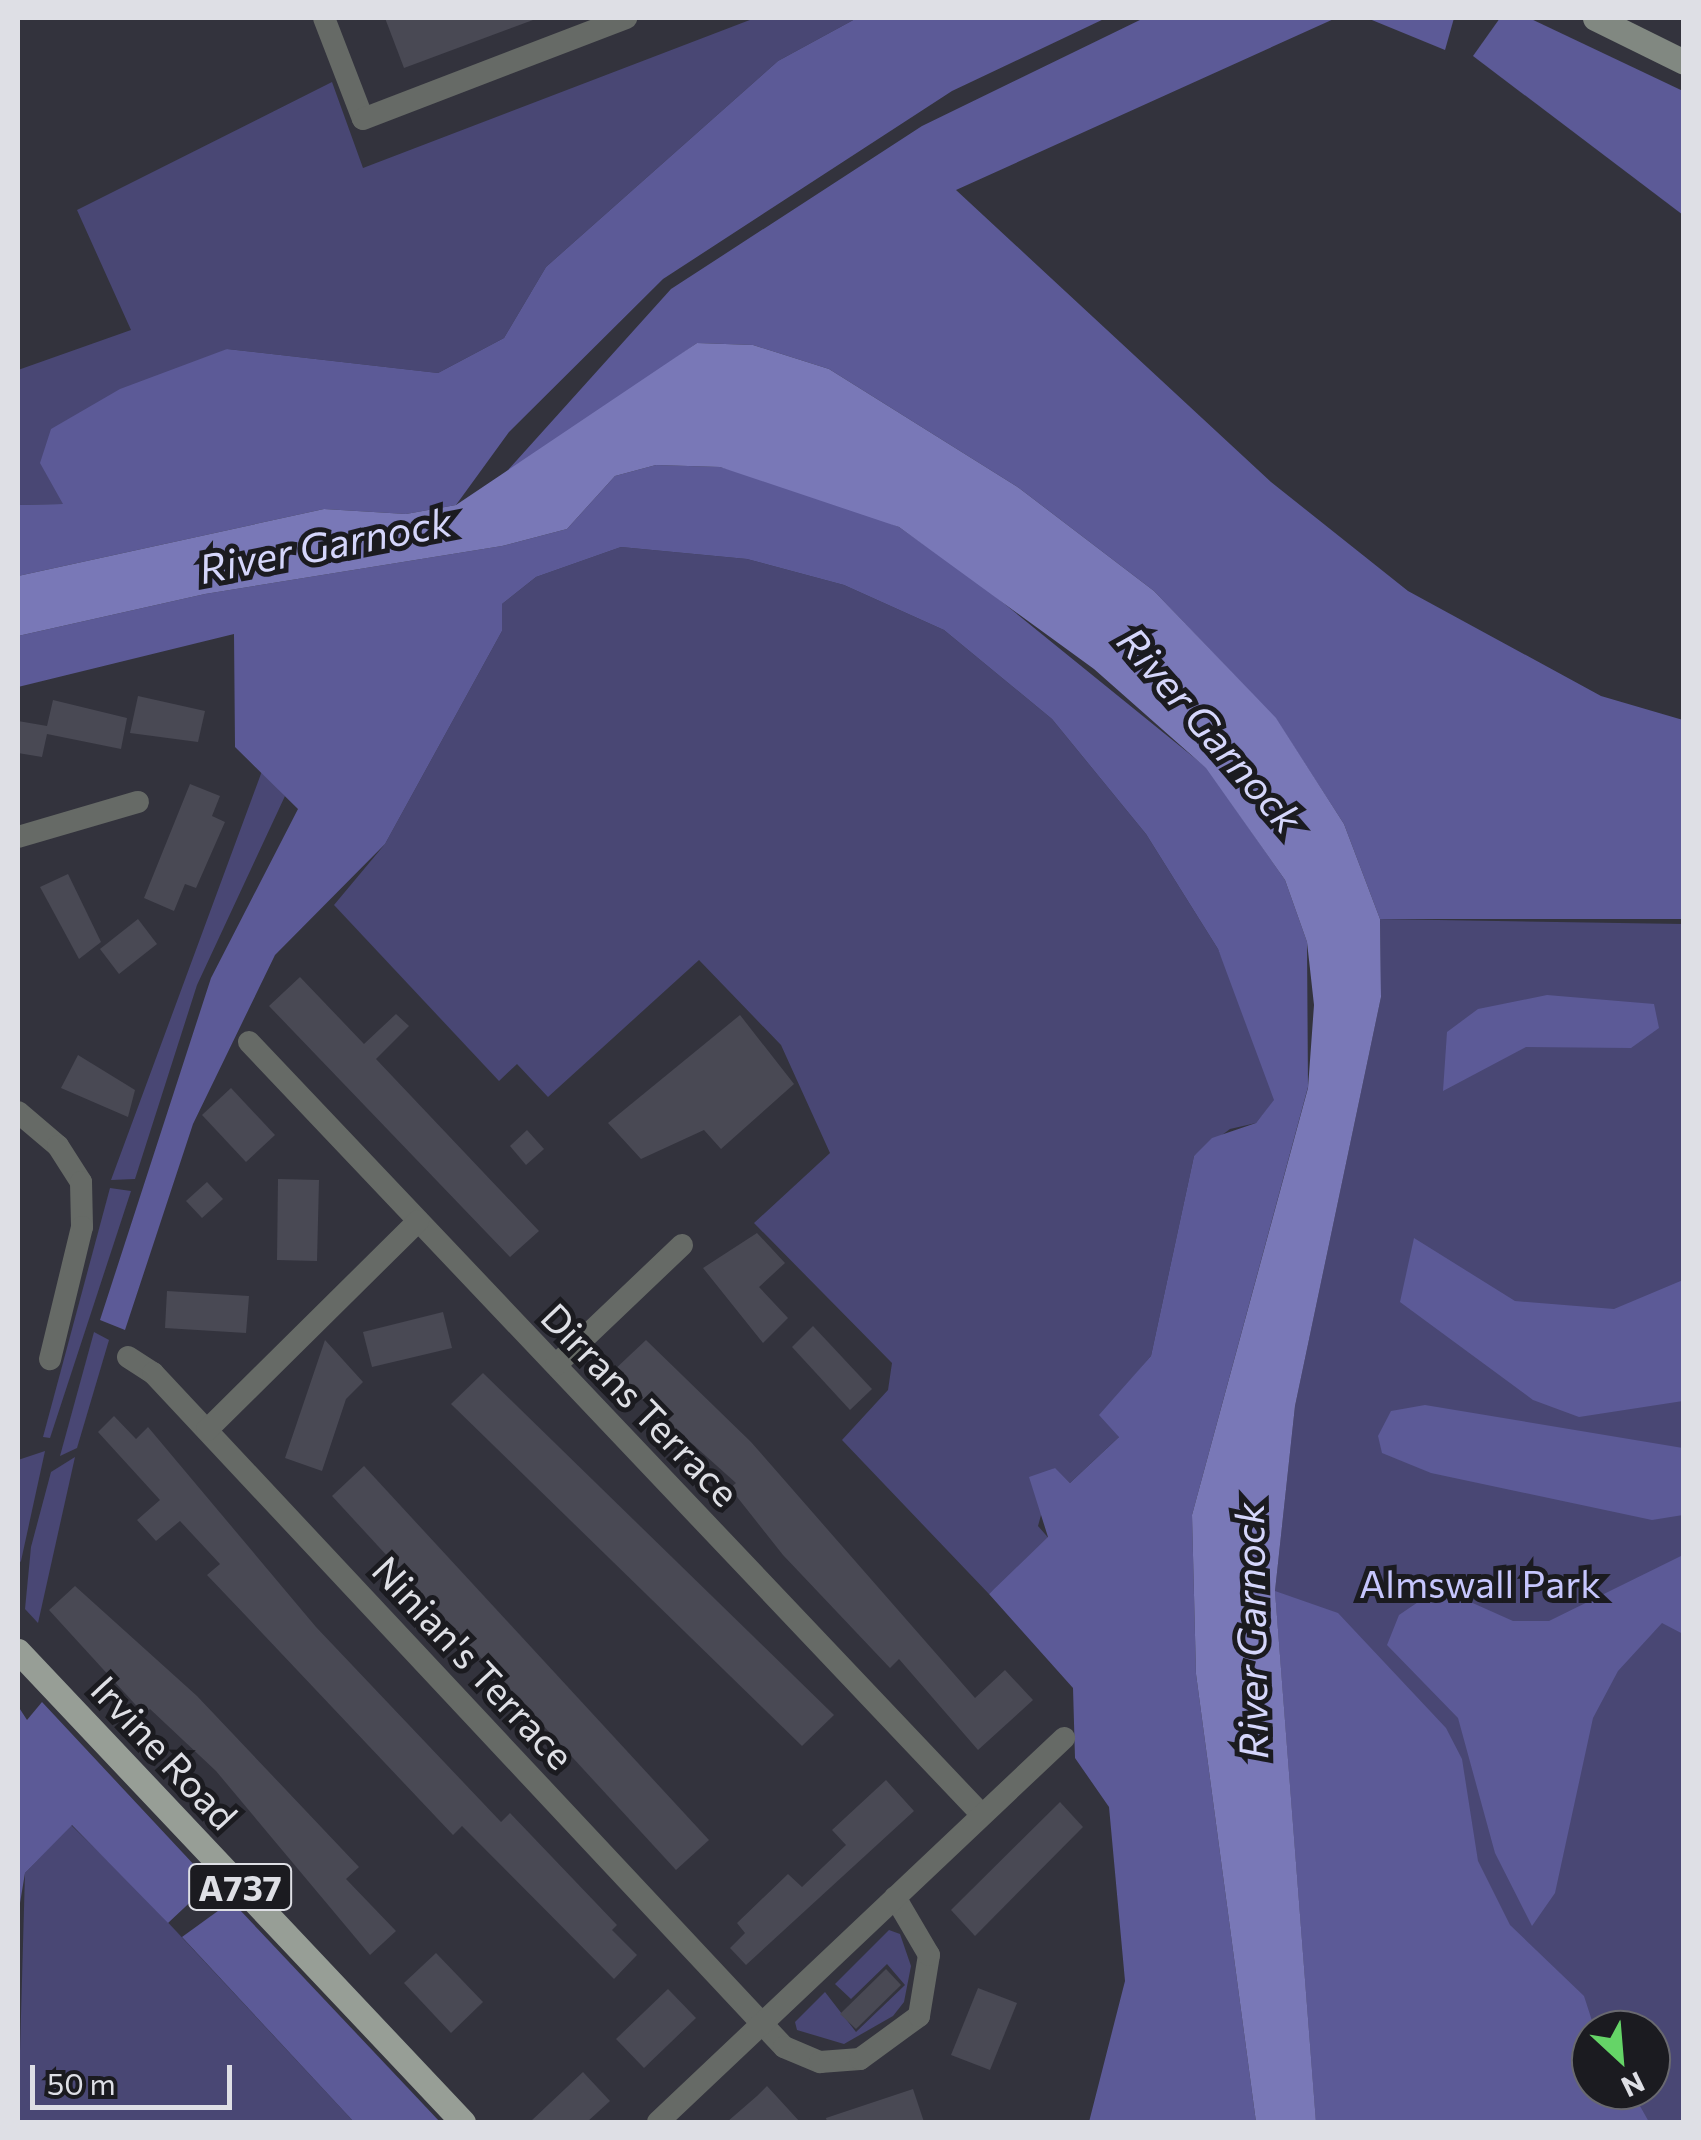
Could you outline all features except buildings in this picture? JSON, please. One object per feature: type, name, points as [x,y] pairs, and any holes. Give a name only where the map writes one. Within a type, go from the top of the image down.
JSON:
[{"type":"main road","points":[[1595,18],[1684,62]]},
{"type":"main road","name":"Irvine Road","points":[[18,1650],[463,2122]]},
{"type":"street","points":[[324,18],[363,119],[626,18]]},
{"type":"street","points":[[18,837],[138,802]]},
{"type":"street","name":"Dirrans Terrace","points":[[248,1042],[982,1814]]},
{"type":"street","points":[[18,1112],[58,1146],[80,1182],[82,1227],[50,1359]]},
{"type":"street","points":[[207,1430],[418,1221]]},
{"type":"street","points":[[556,1365],[682,1245]]},
{"type":"street","name":"Ninian's Terrace","points":[[128,1357],[207,1430],[784,2047],[820,2062],[860,2059],[902,2035],[929,1994],[930,1972],[924,1939],[896,1897]]},
{"type":"street","points":[[658,2122],[1064,1738]]},
{"type":"green space","points":[[755,18],[857,18],[778,61],[546,267],[504,338],[438,373],[227,349],[64,504],[18,505],[18,370],[131,330],[77,210],[332,82],[363,168]]},
{"type":"green space","points":[[621,547],[747,559],[844,585],[944,630],[1052,719],[1146,834],[1218,949],[1257,1038],[1275,1100],[1256,1123],[1230,1129],[1194,1156],[1151,1356],[1128,1383],[1120,1436],[1070,1483],[1054,1468],[1038,1526],[1052,1542],[989,1594],[842,1440],[888,1390],[892,1363],[754,1223],[830,1153],[781,1045],[699,960],[548,1097],[517,1064],[499,1081],[334,905],[385,844],[502,631],[502,604],[536,577]]},
{"type":"green space","points":[[262,771],[285,796],[197,985],[135,1179],[111,1180]]},
{"type":"green space","name":"Almswall Park","points":[[1380,919],[1683,924],[1683,2122],[1316,2122],[1275,1591],[1295,1406],[1381,997]]},
{"type":"green space","points":[[110,1188],[131,1191],[50,1438],[43,1437]]},
{"type":"green space","points":[[94,1332],[109,1340],[77,1448],[60,1456]]},
{"type":"green space","points":[[45,1451],[21,1561],[18,1565],[18,1460]]},
{"type":"green space","points":[[75,1457],[38,1623],[25,1609],[31,1547],[51,1472]]},
{"type":"green space","points":[[71,1825],[134,1886],[354,2122],[18,2122],[25,1873]]},
{"type":"green space","points":[[889,1930],[900,1934],[911,1966],[904,2002],[893,2016],[844,2044],[797,2030],[795,2022],[825,1992],[856,2032],[905,1985],[887,1964],[851,1999],[835,1984]]},
{"type":"shaded area","points":[[857,18],[1106,18],[952,91],[663,279],[509,432],[456,505],[406,514],[324,509],[18,576],[18,505],[63,504],[40,463],[51,429],[120,389],[227,349],[438,373],[504,338],[546,267],[778,61]]},
{"type":"shaded area","points":[[1144,18],[1336,18],[956,190],[1271,482],[1408,591],[1601,696],[1683,720],[1683,919],[1380,919],[1344,824],[1276,719],[1154,591],[1019,488],[829,369],[753,345],[697,343],[491,489],[671,289],[922,126]]},
{"type":"shaded area","points":[[1367,18],[1454,18],[1445,50]]},
{"type":"shaded area","points":[[1500,18],[1529,18],[1683,91],[1683,215],[1473,56]]},
{"type":"shaded area","points":[[656,465],[720,467],[809,490],[899,527],[980,584],[1207,768],[1285,880],[1307,942],[1308,1087],[1192,1515],[1196,1674],[1256,2122],[1089,2122],[1125,1981],[1109,1807],[1075,1758],[1073,1688],[989,1594],[1048,1537],[1029,1477],[1055,1468],[1070,1483],[1119,1437],[1099,1415],[1151,1356],[1194,1156],[1212,1138],[1256,1123],[1274,1100],[1218,949],[1146,834],[1052,719],[944,630],[844,585],[747,559],[621,547],[536,577],[502,604],[502,631],[385,844],[275,955],[193,1124],[125,1330],[100,1320],[211,978],[298,809],[235,747],[234,634],[18,687],[18,636],[205,594],[502,546],[567,529],[615,476]]},
{"type":"shaded area","points":[[1547,995],[1654,1004],[1659,1028],[1631,1048],[1526,1047],[1443,1091],[1447,1032],[1478,1009]]},
{"type":"shaded area","points":[[1414,1238],[1515,1301],[1614,1309],[1683,1280],[1683,1401],[1579,1417],[1533,1400],[1400,1302]]},
{"type":"shaded area","points":[[1425,1405],[1683,1448],[1683,1515],[1652,1520],[1431,1473],[1382,1453],[1378,1436],[1391,1411]]},
{"type":"shaded area","points":[[1683,1555],[1683,1634],[1662,1623],[1618,1671],[1593,1718],[1555,1893],[1532,1926],[1495,1853],[1458,1718],[1387,1645],[1399,1615],[1427,1596],[1457,1596],[1513,1621],[1549,1621]]},
{"type":"shaded area","points":[[1275,1591],[1338,1613],[1446,1728],[1462,1759],[1478,1861],[1510,1925],[1584,1996],[1589,2010],[1571,2010],[1571,2110],[1642,2110],[1649,2122],[1316,2122]]},
{"type":"shaded area","points":[[42,1702],[197,1868],[200,1893],[168,1923],[72,1825],[25,1873],[18,1915],[18,1706],[27,1720]]},
{"type":"shaded area","points":[[222,1908],[239,1909],[440,2122],[354,2122],[182,1937]]},
{"type":"water","name":"River Garnock","points":[[697,343],[753,345],[829,369],[1019,488],[1154,591],[1276,718],[1344,824],[1380,919],[1381,997],[1295,1406],[1275,1591],[1316,2122],[1256,2122],[1196,1674],[1192,1515],[1308,1088],[1314,1005],[1307,942],[1285,880],[1206,768],[1094,669],[899,527],[720,467],[656,465],[615,476],[567,529],[502,546],[205,594],[18,636],[18,576],[324,509],[406,514],[456,505]]}]
